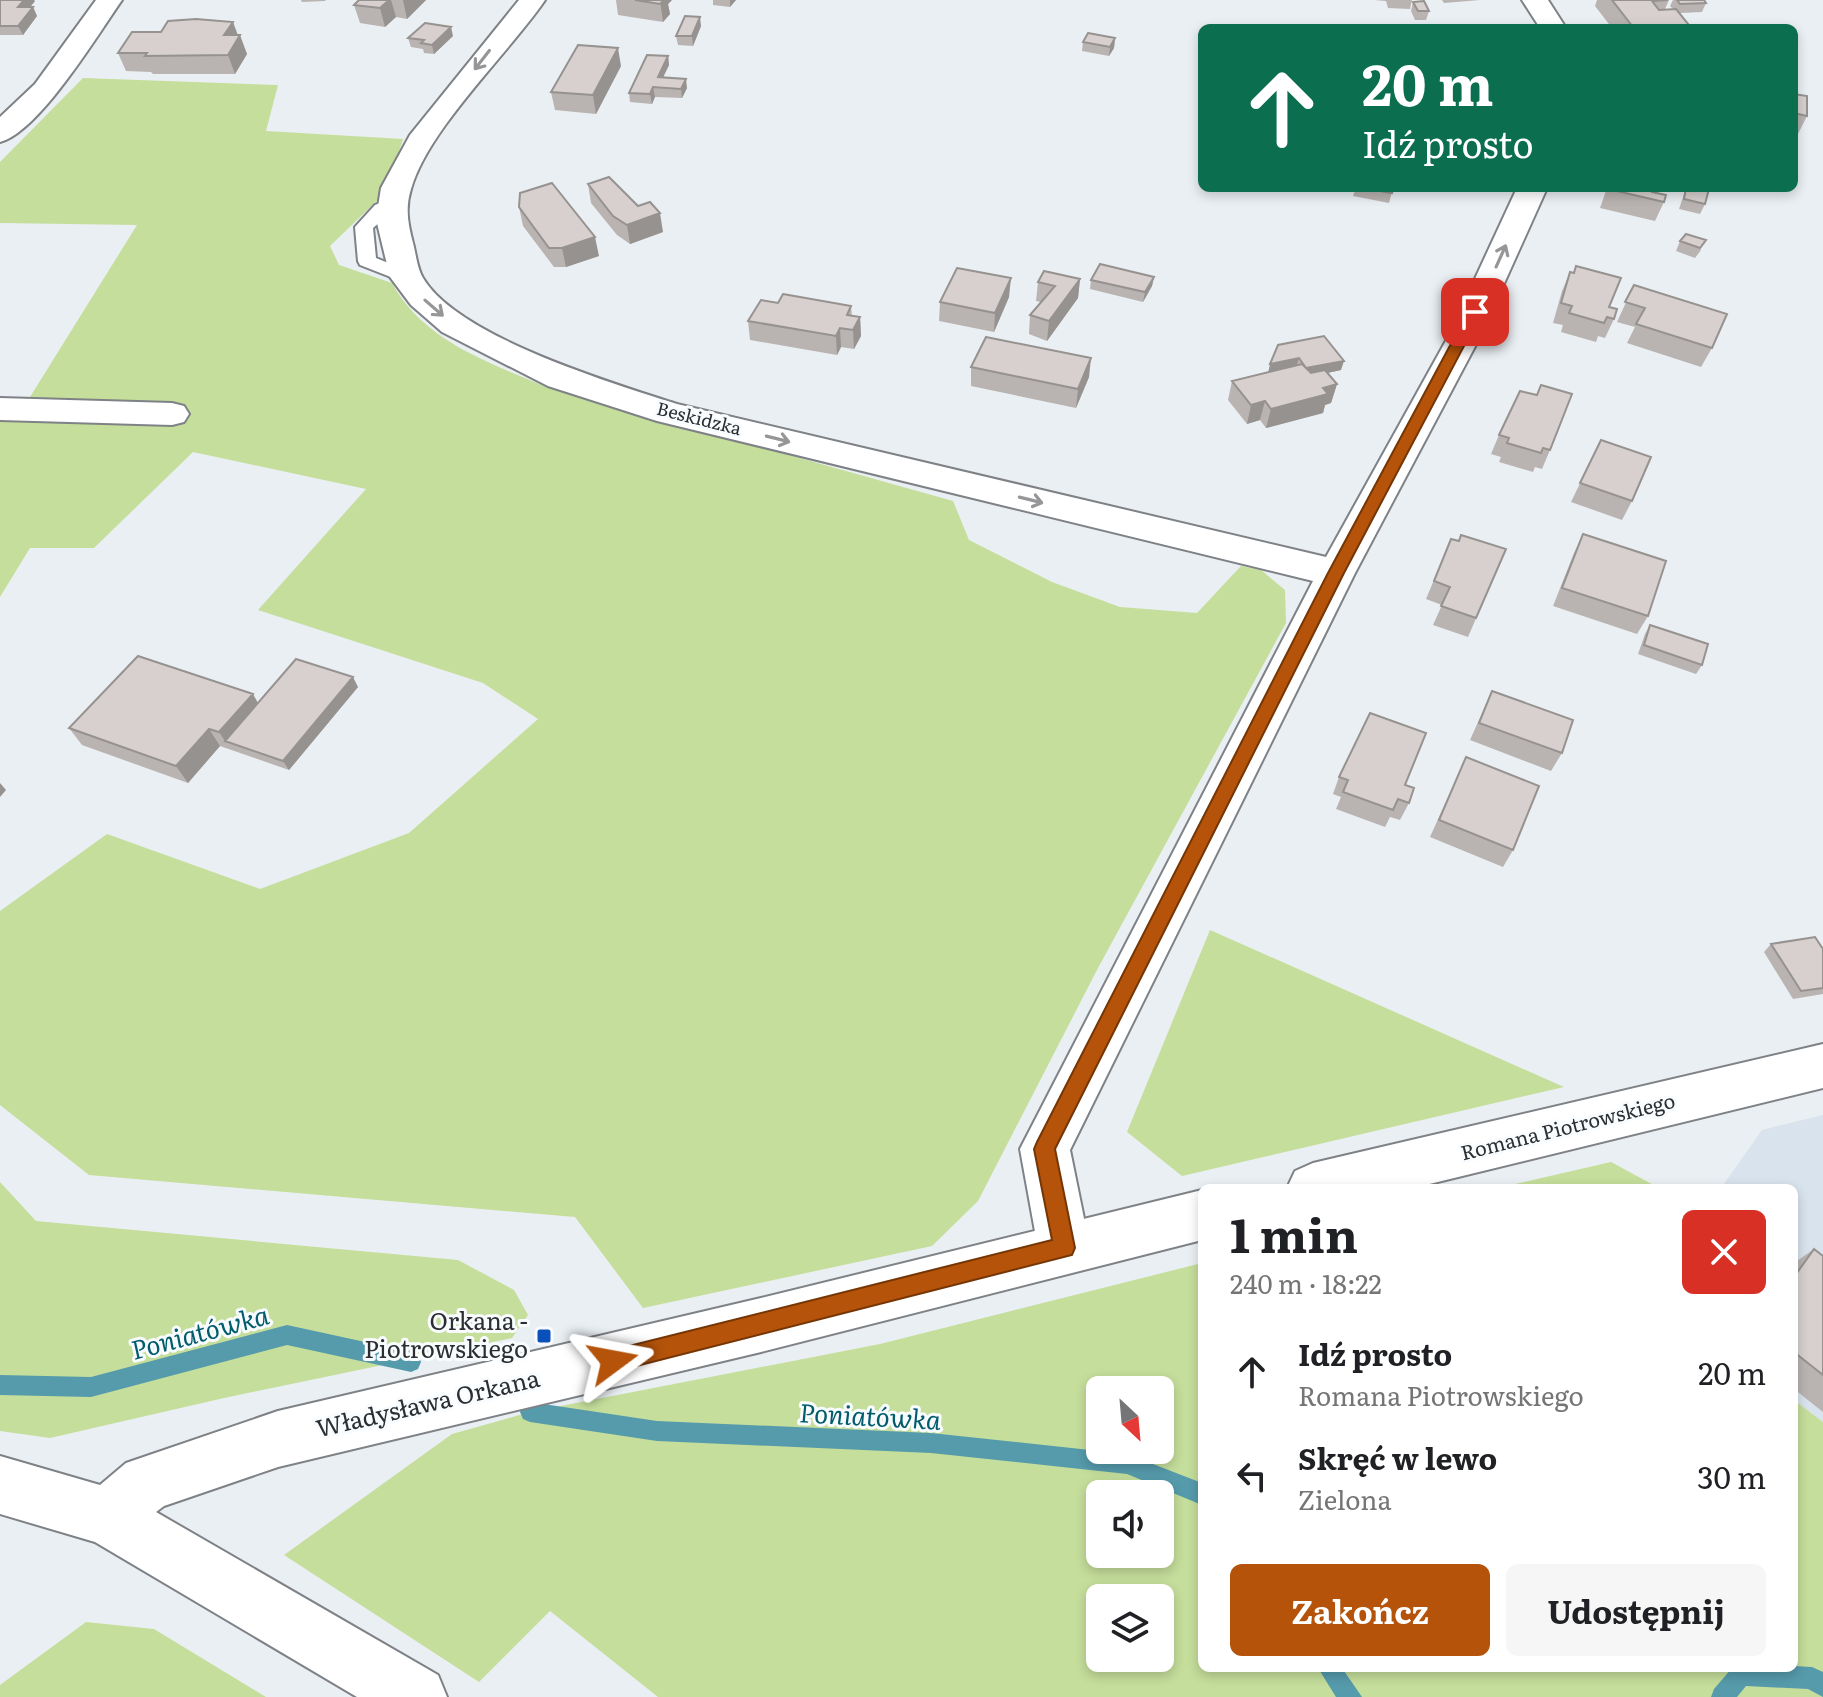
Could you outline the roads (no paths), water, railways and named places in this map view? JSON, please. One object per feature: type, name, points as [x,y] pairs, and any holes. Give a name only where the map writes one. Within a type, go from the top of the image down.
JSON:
[{"type":"street","points":[[0,133],[45,90],[109,0]]},
{"type":"street","name":"Beskidzka","points":[[532,0],[420,141],[396,188],[391,219],[406,277],[422,298],[454,325],[560,378],[669,413],[1336,573]]},
{"type":"street","points":[[1535,0],[1550,24]]},
{"type":"street","points":[[1198,1216],[1064,1248],[1045,1149],[1336,573],[1464,337],[1530,192]]},
{"type":"street","points":[[0,409],[172,414]]},
{"type":"street","name":"Romana Piotrowskiego","points":[[1330,1184],[1823,1066]]},
{"type":"street","name":"Władysława Orkana","points":[[108,1517],[146,1483],[278,1439],[761,1325],[1064,1248]]},
{"type":"street","points":[[0,1485],[108,1517],[416,1697]]},
{"type":"waterway","name":"Poniatówka","points":[[0,1385],[91,1387],[287,1335],[411,1362]]},
{"type":"waterway","name":"Poniatówka","points":[[530,1412],[657,1431],[931,1443],[1127,1464],[1198,1492]]},
{"type":"waterway","name":"Poniatówka","points":[[1331,1672],[1351,1697]]},
{"type":"waterway","name":"Poniatówka","points":[[1722,1697],[1741,1675],[1812,1678],[1823,1686]]},
{"type":"place","name":"Orkana - Piotrowskiego","points":[[544,1336]]}]
